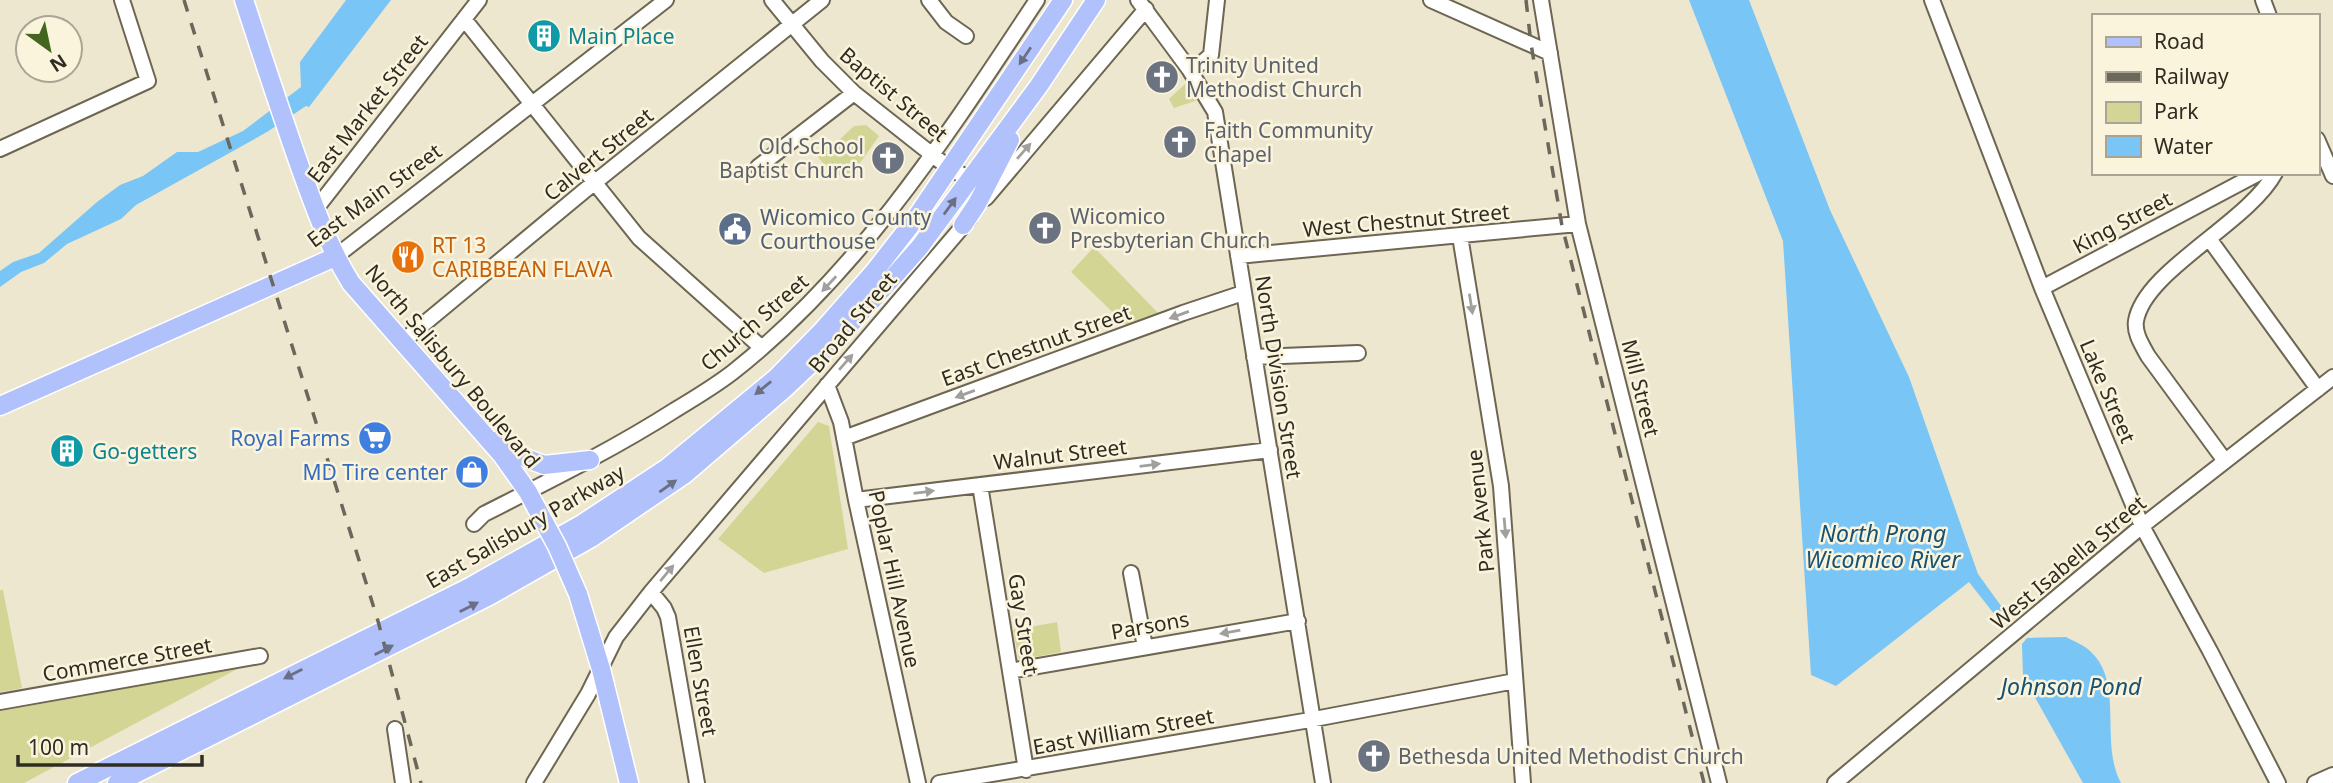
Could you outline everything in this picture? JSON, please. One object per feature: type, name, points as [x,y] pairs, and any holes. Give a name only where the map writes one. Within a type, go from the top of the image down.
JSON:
[{"type":"main road","name":"North Salisbury Boulevard","points":[[244,0],[315,210],[335,257],[351,283],[485,435],[528,492],[557,546],[578,594],[601,669],[629,783]]},
{"type":"main road","name":"East Salisbury Parkway","points":[[78,783],[468,589],[582,524],[646,482],[776,378],[874,272],[912,222],[1063,0]]},
{"type":"main road","name":"East Salisbury Parkway","points":[[117,783],[489,596],[591,538],[675,482],[739,430],[839,337],[919,248],[1038,87],[1096,0]]},
{"type":"main road","points":[[963,225],[977,204],[1038,87]]},
{"type":"main road","name":"East Main Street","points":[[0,406],[335,257]]},
{"type":"main road","points":[[485,435],[544,466],[590,460]]},
{"type":"street","points":[[0,149],[148,81],[121,0]]},
{"type":"street","name":"East Market Street","points":[[315,210],[479,0]]},
{"type":"street","name":"East Main Street","points":[[335,257],[666,0]]},
{"type":"street","name":"Baptist Street","points":[[772,0],[822,61],[854,93],[949,168],[970,179]]},
{"type":"street","name":"Calvert Street","points":[[402,342],[822,0]]},
{"type":"street","points":[[929,0],[946,22],[966,36]]},
{"type":"street","name":"Church Street","points":[[474,524],[484,514],[633,437],[709,389],[793,320],[846,266],[899,201],[1037,0]]},
{"type":"street","points":[[1189,69],[1211,55],[1217,0]]},
{"type":"street","points":[[1431,0],[1550,53]]},
{"type":"street","name":"Mill Street","points":[[1541,0],[1578,224],[1719,783]]},
{"type":"street","name":"Lake Street","points":[[1932,0],[2042,288],[2142,526],[2278,783]]},
{"type":"street","name":"North Division Street","points":[[1142,5],[1189,69],[1215,112],[1323,783]]},
{"type":"street","name":"Broad Street","points":[[534,783],[601,669],[616,637],[651,592],[963,225],[1142,5]]},
{"type":"street","points":[[464,19],[652,252],[762,348]]},
{"type":"street","points":[[758,167],[854,93]]},
{"type":"street","points":[[2319,143],[2333,176]]},
{"type":"street","name":"King Street","points":[[2042,288],[2255,175]]},
{"type":"street","points":[[2225,461],[2148,356],[2137,334],[2135,323],[2149,293],[2177,265],[2210,240],[2267,188],[2274,175]]},
{"type":"street","name":"West Chestnut Street","points":[[1238,256],[1578,224]]},
{"type":"street","name":"Park Avenue","points":[[1460,236],[1501,486],[1524,783]]},
{"type":"street","points":[[2210,240],[2318,389]]},
{"type":"street","name":"East Chestnut Street","points":[[845,438],[1243,293]]},
{"type":"street","points":[[1254,357],[1358,353]]},
{"type":"street","name":"West Isabella Street","points":[[1835,783],[2142,526],[2333,377]]},
{"type":"street","name":"Poplar Hill Avenue","points":[[827,384],[845,438],[918,783]]},
{"type":"street","name":"Walnut Street","points":[[856,500],[1270,450]]},
{"type":"street","name":"Gay Street","points":[[980,485],[1026,770]]},
{"type":"street","points":[[1131,573],[1145,647]]},
{"type":"street","name":"Ellen Street","points":[[651,592],[668,617],[697,783]]},
{"type":"street","name":"Parsons","points":[[1010,671],[1297,621]]},
{"type":"street","name":"Commerce Street","points":[[0,702],[260,656]]},
{"type":"street","name":"East William Street","points":[[939,783],[1314,719],[1515,681]]},
{"type":"street","points":[[395,729],[403,783]]},
{"type":"street","points":[[2315,783],[2333,775]]},
{"type":"green space","points":[[1186,83],[1198,100],[1174,108],[1169,99]]},
{"type":"green space","points":[[866,125],[879,136],[848,180],[827,168],[818,157],[819,149],[834,145],[854,126]]},
{"type":"green space","points":[[1094,247],[1160,315],[1128,327],[1071,272]]},
{"type":"green space","points":[[818,422],[829,426],[848,549],[764,573],[718,539]]},
{"type":"green space","points":[[0,590],[3,590],[22,688],[0,692]]},
{"type":"green space","points":[[1057,622],[1061,652],[1019,660],[1013,630]]},
{"type":"green space","points":[[239,668],[24,783],[0,783],[0,711]]},
{"type":"water","points":[[346,0],[391,0],[309,107],[306,106],[267,132],[136,205],[121,219],[67,244],[44,263],[21,272],[0,287],[0,271],[13,262],[39,253],[120,185],[143,176],[177,152],[198,152],[243,131],[301,87],[300,62]]},
{"type":"water","name":"North Prong Wicomico River","points":[[1689,0],[1749,0],[1830,210],[1909,377],[1978,574],[2009,617],[2002,624],[1969,582],[1836,686],[1811,675],[1783,241]]},
{"type":"water","name":"Johnson Pond","points":[[2066,637],[2090,651],[2107,679],[2112,750],[2121,783],[2083,783],[2023,676],[2022,644],[2027,638]]},
{"type":"railway","points":[[184,0],[378,621],[421,783]]},
{"type":"railway","points":[[1526,0],[1562,226],[1704,783]]},
{"type":"place","name":"Main Place","points":[[544,36]]},
{"type":"place","name":"Trinity United Methodist Church","points":[[1162,77]]},
{"type":"place","name":"Faith Community Chapel","points":[[1180,142]]},
{"type":"place","name":"Old School Baptist Church","points":[[888,158]]},
{"type":"place","name":"Wicomico Presbyterian Church","points":[[1045,228]]},
{"type":"place","name":"Wicomico County Courthouse","points":[[735,229]]},
{"type":"place","name":"RT 13 CARIBBEAN FLAVA","points":[[408,257]]},
{"type":"place","name":"Royal Farms","points":[[375,438]]},
{"type":"place","name":"Go-getters","points":[[67,451]]},
{"type":"place","name":"MD Tire center","points":[[472,472]]},
{"type":"place","name":"Bethesda United Methodist Church","points":[[1374,756]]}]
